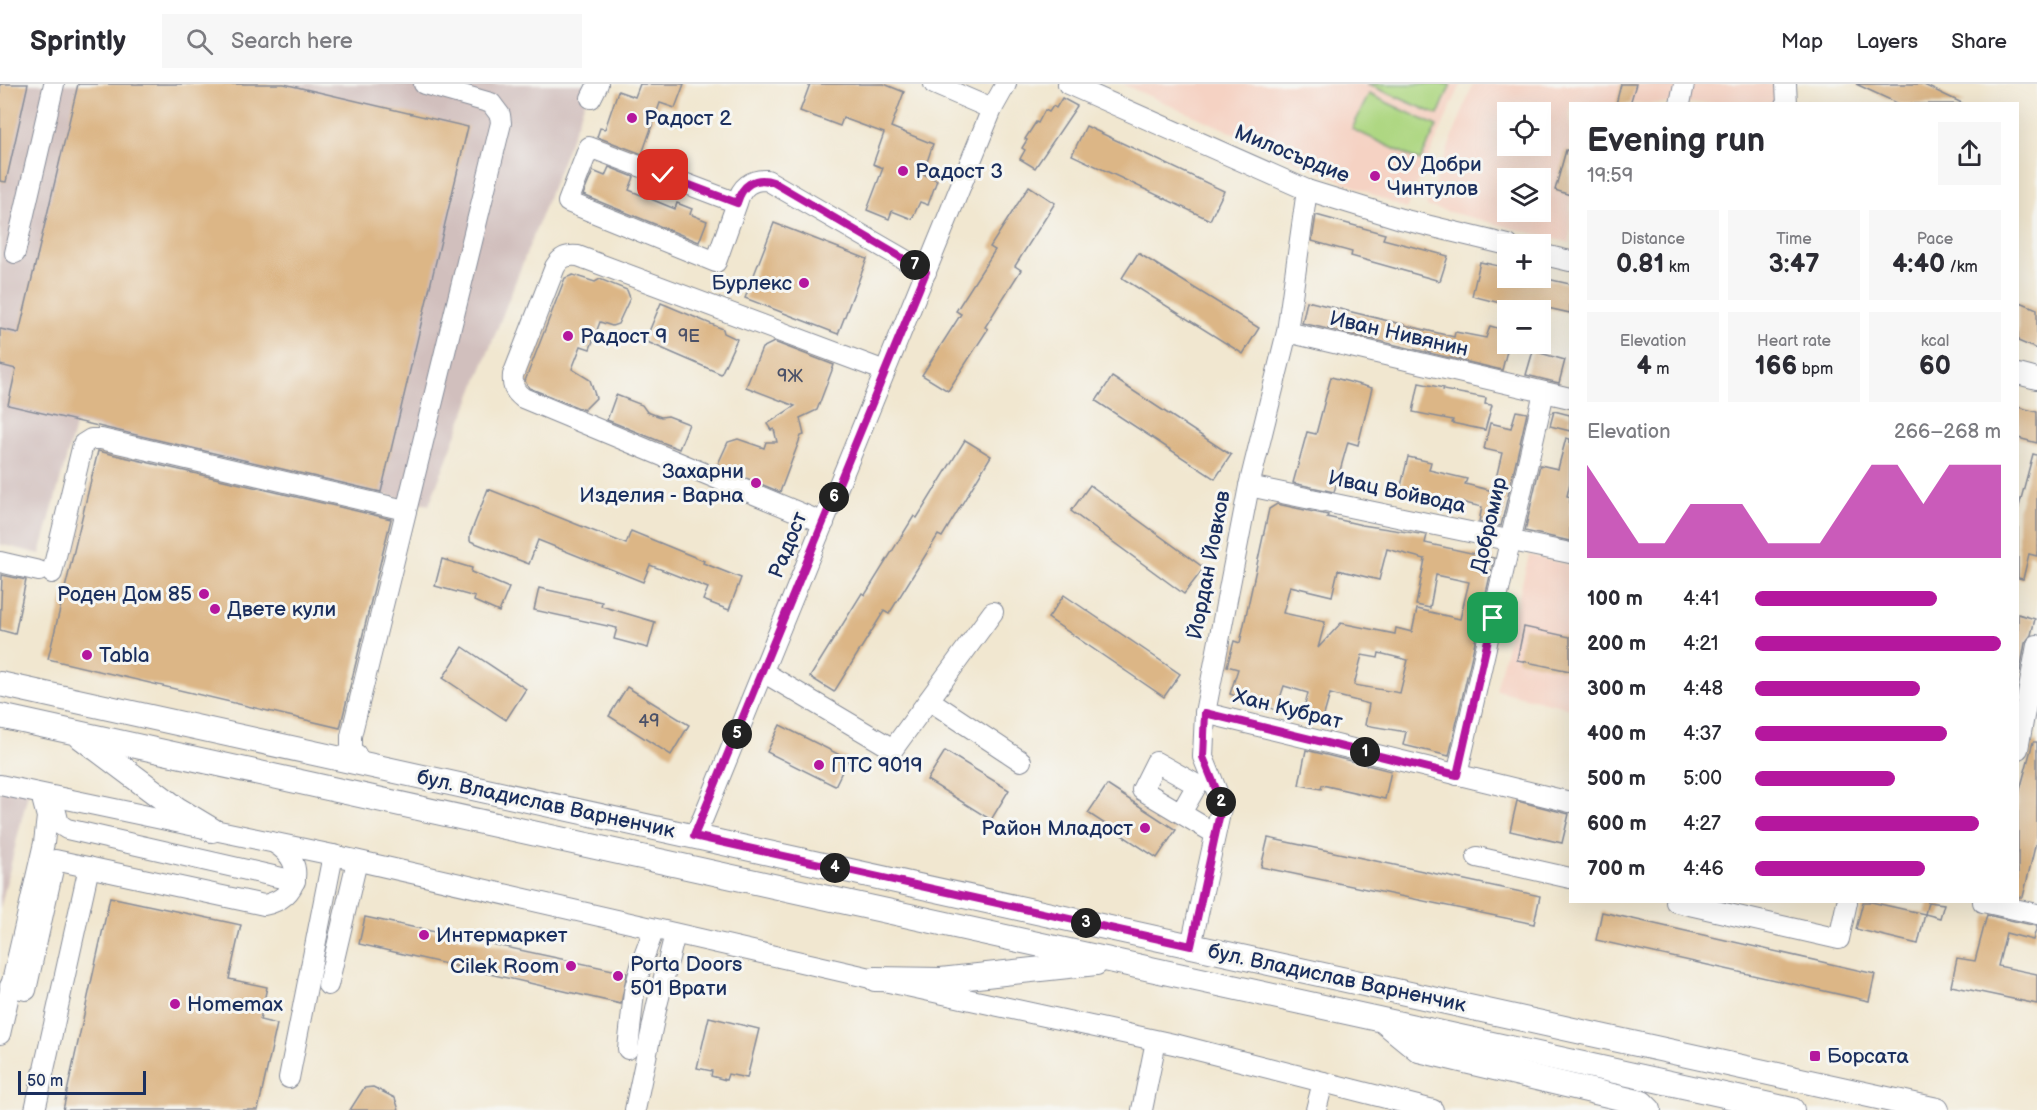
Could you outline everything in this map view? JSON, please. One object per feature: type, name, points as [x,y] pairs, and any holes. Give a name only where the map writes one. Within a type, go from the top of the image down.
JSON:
[{"type":"main road","name":"бул. Владислав Варненчик","points":[[0,684],[1937,1110]]},
{"type":"main road","name":"бул. Владислав Варненчик","points":[[0,716],[1792,1110]]},
{"type":"main road","points":[[74,732],[177,809],[212,830]]},
{"type":"main road","points":[[875,979],[941,980],[1114,961]]},
{"type":"main road","points":[[1382,1020],[1419,1050],[1642,1102],[1649,1110]]},
{"type":"main road","points":[[1710,1110],[1730,1096]]},
{"type":"street","points":[[15,253],[54,84]]},
{"type":"street","points":[[356,754],[351,752],[350,741],[501,123],[500,115],[491,103],[424,84]]},
{"type":"street","points":[[934,84],[992,109]]},
{"type":"street","name":"Радост","points":[[694,836],[992,109],[1006,84]]},
{"type":"street","name":"Милосърдие","points":[[1068,84],[1307,190],[1401,219],[1497,242]]},
{"type":"street","points":[[1680,102],[1684,84]]},
{"type":"street","points":[[1786,84],[1788,102]]},
{"type":"street","points":[[737,203],[589,147],[568,202],[716,262],[737,203],[739,195],[748,184],[761,180],[773,182],[926,272]]},
{"type":"street","name":"Йордан Йовков","points":[[1191,946],[1222,804],[1203,757],[1205,713],[1249,486],[1287,332],[1307,190]]},
{"type":"street","points":[[824,523],[523,398],[516,393],[512,384],[513,375],[555,267],[560,259],[569,255],[578,256],[885,372]]},
{"type":"street","points":[[1551,257],[1569,261]]},
{"type":"street","name":"Иван Нивянин","points":[[1287,332],[1569,398]]},
{"type":"street","points":[[2019,374],[2037,379]]},
{"type":"street","name":"Добромир","points":[[1457,775],[1544,392]]},
{"type":"street","points":[[0,562],[46,572],[84,444],[91,439],[101,439],[405,510]]},
{"type":"street","name":"Ивац Войвода","points":[[1249,486],[1569,553]]},
{"type":"street","points":[[763,672],[893,749],[993,612]]},
{"type":"street","points":[[2019,742],[2032,652]]},
{"type":"street","points":[[929,700],[1021,761]]},
{"type":"street","name":"Хан Кубрат","points":[[1205,713],[1569,802]]},
{"type":"street","points":[[0,785],[333,855],[1156,1041],[1430,1110]]},
{"type":"street","points":[[0,1034],[44,843],[47,817],[44,803],[38,793]]},
{"type":"street","points":[[44,843],[56,812],[63,802],[72,801]]},
{"type":"street","points":[[56,812],[59,824],[67,829],[295,881]]},
{"type":"street","points":[[1181,813],[1214,833]]},
{"type":"street","points":[[10,986],[26,990],[55,860],[264,905],[275,903],[286,896],[295,881],[296,870],[292,858],[285,849],[276,844]]},
{"type":"street","points":[[289,1078],[333,855]]},
{"type":"street","points":[[1477,857],[1569,878]]},
{"type":"street","points":[[328,985],[357,861]]},
{"type":"street","points":[[35,1110],[89,867]]},
{"type":"street","points":[[1680,903],[1839,939],[1847,903]]},
{"type":"street","points":[[1988,903],[2037,914]]},
{"type":"street","points":[[627,1049],[634,992],[654,929]]},
{"type":"street","points":[[635,1110],[657,1005],[675,934]]},
{"type":"street","points":[[1142,1110],[1156,1041]]},
{"type":"street","points":[[1316,1110],[1323,1082]]},
{"type":"shaded area","points":[[0,84],[592,84],[429,505],[76,423],[40,554],[0,544]]},
{"type":"shaded area","name":"ОУ Добри Чинтулов","points":[[1122,84],[1461,84],[1406,209]]},
{"type":"shaded area","points":[[1473,84],[1777,84],[1778,102],[1569,102],[1569,243],[1551,238],[1551,234],[1535,234],[1426,206]]},
{"type":"shaded area","points":[[1529,555],[1569,565],[1569,708],[1496,690]]},
{"type":"shaded area","points":[[0,779],[30,785],[0,909]]},
{"type":"green space","points":[[1367,84],[1451,84],[1438,115]]},
{"type":"green space","points":[[1369,94],[1437,126],[1420,161],[1352,129]]},
{"type":"building","points":[[0,84],[28,84],[6,182],[0,181]]},
{"type":"building","points":[[78,84],[284,84],[468,127],[381,492],[8,405],[16,369],[0,365],[0,329],[19,333]]},
{"type":"building","name":"Радост 2","points":[[640,84],[684,84],[675,108],[660,103],[642,154],[597,137],[600,128],[605,129],[618,91],[635,97]]},
{"type":"building","points":[[810,84],[884,84],[904,92],[891,127],[933,144],[923,174],[937,180],[928,205],[920,202],[912,219],[892,211],[889,219],[867,210],[883,168],[873,164],[884,133],[843,118],[840,126],[800,111]]},
{"type":"building","points":[[1621,84],[1636,84],[1631,102],[1616,102]]},
{"type":"building","points":[[1856,84],[1922,84],[1960,102],[1895,102]]},
{"type":"building","points":[[1062,98],[1077,106],[1035,168],[1020,159],[1025,150],[1022,148],[1027,140],[1025,139],[1045,110],[1049,112],[1053,106],[1056,108]]},
{"type":"building","points":[[1086,126],[1224,191],[1210,220],[1072,155]]},
{"type":"building","points":[[1566,150],[1569,150],[1569,195],[1555,190]]},
{"type":"building","points":[[609,167],[634,177],[629,190],[675,209],[677,203],[692,209],[690,214],[707,221],[699,242],[583,195],[593,171],[605,176]]},
{"type":"building","points":[[1029,186],[1055,203],[1015,266],[1021,270],[985,327],[988,329],[948,391],[922,375],[961,314],[956,311],[995,250],[990,247]]},
{"type":"building","points":[[1316,215],[1385,234],[1383,239],[1448,256],[1440,281],[1351,256],[1352,252],[1312,241]]},
{"type":"building","name":"Бурлекс","points":[[774,223],[867,259],[838,334],[745,298]]},
{"type":"building","points":[[1138,253],[1259,328],[1243,354],[1122,278]]},
{"type":"building","points":[[1480,262],[1497,266],[1497,288],[1551,288],[1551,280],[1569,284],[1569,313],[1551,309],[1551,300],[1497,300],[1497,302],[1472,296]]},
{"type":"building","name":"Радост 9","points":[[573,275],[595,282],[600,279],[627,290],[630,298],[618,324],[612,326],[600,322],[590,349],[581,346],[572,369],[590,380],[596,398],[584,410],[529,388],[525,381],[565,278]]},
{"type":"building","points":[[1307,301],[1454,337],[1455,332],[1486,338],[1490,326],[1497,328],[1497,354],[1506,354],[1502,370],[1302,323]]},
{"type":"building","points":[[2019,301],[2037,309],[2037,349],[2019,341]]},
{"type":"building","name":"Радост 9","points":[[661,303],[723,329],[724,333],[737,339],[721,374],[645,341]]},
{"type":"building","points":[[774,342],[834,365],[817,410],[800,418],[804,435],[801,436],[780,492],[717,466],[728,442],[738,439],[764,448],[766,442],[777,442],[774,429],[771,430],[767,424],[795,406],[746,387],[762,348]]},
{"type":"building","points":[[1532,354],[1544,354],[1565,360],[1559,383],[1526,375]]},
{"type":"building","points":[[1112,377],[1231,455],[1215,479],[1096,401]]},
{"type":"building","points":[[1331,377],[1372,388],[1358,445],[1348,442],[1334,492],[1293,483],[1307,432],[1316,434]]},
{"type":"building","points":[[1419,383],[1486,398],[1485,404],[1492,405],[1485,430],[1452,423],[1453,420],[1413,412]]},
{"type":"building","name":"Радост 9","points":[[616,395],[642,405],[647,412],[661,417],[668,416],[689,424],[679,449],[607,420]]},
{"type":"building","points":[[2019,407],[2037,412],[2037,443],[2019,438]]},
{"type":"building","points":[[1516,411],[1527,413],[1501,526],[1479,522],[1482,507],[1400,490],[1408,457],[1431,462],[1429,470],[1467,479],[1465,484],[1493,491],[1502,453],[1484,449],[1490,423],[1511,428]]},
{"type":"building","points":[[1554,411],[1569,415],[1569,431],[1550,426]]},
{"type":"building","points":[[1566,438],[1569,439],[1567,496],[1569,497],[1569,541],[1525,531],[1540,465],[1558,469]]},
{"type":"building","points":[[965,440],[991,456],[942,537],[938,535],[889,614],[884,611],[834,692],[810,677],[862,593],[865,595],[914,516],[917,518]]},
{"type":"building","name":"Двете кули","points":[[98,451],[391,519],[340,728],[48,659]]},
{"type":"building","points":[[2033,454],[2037,455],[2037,556],[2029,554],[2023,579],[2019,578],[2019,506]]},
{"type":"building","points":[[1090,485],[1204,568],[1184,594],[1071,511]]},
{"type":"building","points":[[488,489],[626,544],[631,531],[741,578],[729,610],[703,600],[708,588],[650,565],[643,582],[538,540],[529,564],[470,541],[470,535]]},
{"type":"building","points":[[1277,504],[1362,525],[1427,535],[1425,543],[1494,558],[1449,756],[1403,745],[1406,732],[1365,725],[1369,704],[1330,694],[1322,722],[1302,716],[1308,693],[1284,686],[1276,710],[1230,694],[1238,669],[1227,666],[1234,641],[1240,643],[1269,509]],"holes":[[[1387,549],[1425,559],[1416,605],[1430,608],[1436,575],[1469,582],[1460,619],[1417,609],[1412,632],[1396,628],[1395,634],[1341,623],[1318,648],[1325,622],[1283,613],[1290,586],[1332,596],[1338,570],[1379,580]],[[1379,653],[1408,660],[1400,693],[1354,685],[1362,655],[1378,658]]]},
{"type":"building","points":[[442,559],[472,568],[471,572],[509,588],[499,612],[474,601],[475,597],[435,586]]},
{"type":"building","points":[[2,575],[26,580],[15,634],[0,630]]},
{"type":"building","points":[[539,588],[602,602],[601,606],[655,622],[648,648],[614,639],[617,628],[534,610]]},
{"type":"building","points":[[1064,595],[1180,674],[1164,697],[1048,618]]},
{"type":"building","points":[[2019,614],[2035,619],[2031,635],[2025,643],[2020,671]]},
{"type":"building","points":[[1524,627],[1569,637],[1569,671],[1517,660]]},
{"type":"building","points":[[463,647],[526,689],[506,720],[443,678]]},
{"type":"building","points":[[627,687],[689,725],[671,755],[609,716]]},
{"type":"building","points":[[780,725],[848,759],[835,786],[767,752]]},
{"type":"building","points":[[2033,742],[2037,742],[2037,838],[2023,897],[2019,897],[2019,793]]},
{"type":"building","points":[[1306,750],[1391,771],[1385,799],[1322,785],[1321,789],[1299,785]]},
{"type":"building","points":[[945,751],[1009,790],[991,820],[927,780]]},
{"type":"building","points":[[1107,785],[1176,830],[1157,858],[1088,813]]},
{"type":"building","points":[[1517,801],[1569,814],[1562,843],[1510,831]]},
{"type":"building","points":[[1268,838],[1540,896],[1534,924],[1261,867]]},
{"type":"building","name":"Homemax","points":[[110,897],[241,925],[229,979],[267,987],[260,1020],[277,1024],[258,1110],[63,1110]]},
{"type":"building","points":[[1863,903],[1876,903],[1925,914],[1918,944],[1856,929]]},
{"type":"building","points":[[1928,903],[1944,904],[1940,918],[1925,914]]},
{"type":"building","points":[[1602,912],[1875,974],[1869,1001],[1596,940]]},
{"type":"building","points":[[1987,915],[2037,926],[2033,940],[2006,933],[1998,966],[2037,974],[2037,1004],[1951,986],[1957,958],[1975,961]]},
{"type":"building","points":[[365,917],[627,973],[621,1004],[359,944]]},
{"type":"building","points":[[709,1017],[759,1029],[747,1078],[728,1074],[726,1080],[711,1076],[712,1071],[697,1068]]},
{"type":"building","points":[[373,1087],[395,1098],[399,1110],[350,1110],[364,1088]]},
{"type":"place","name":"Радост 2","points":[[632,118]]},
{"type":"place","name":"Радост 3","points":[[903,171]]},
{"type":"place","name":"ОУ Добри Чинтулов","points":[[1375,176]]},
{"type":"place","name":"Бурлекс","points":[[804,283]]},
{"type":"place","name":"Радост 9","points":[[568,336]]},
{"type":"place","name":"Захарни Изделия - Варна","points":[[756,483]]},
{"type":"place","name":"Роден Дом 85","points":[[204,594]]},
{"type":"place","name":"Двете кули","points":[[215,609]]},
{"type":"place","name":"Tabla","points":[[87,655]]},
{"type":"place","name":"ПТС 9019","points":[[819,765]]},
{"type":"place","name":"Район Младост","points":[[1145,828]]},
{"type":"place","name":"Интермаркет","points":[[424,935]]},
{"type":"place","name":"Cilek Room","points":[[571,966]]},
{"type":"place","name":"Porta Doors 501 Врати","points":[[618,976]]},
{"type":"place","name":"Homemax","points":[[175,1004]]},
{"type":"place","name":"Борсата","points":[[1815,1056]]},
{"type":"route","points":[[663,175],[737,203],[743,188],[748,184],[761,180],[773,182],[926,272],[694,836],[1191,946],[1222,804],[1203,757],[1205,713],[1457,775],[1493,618]]}]
